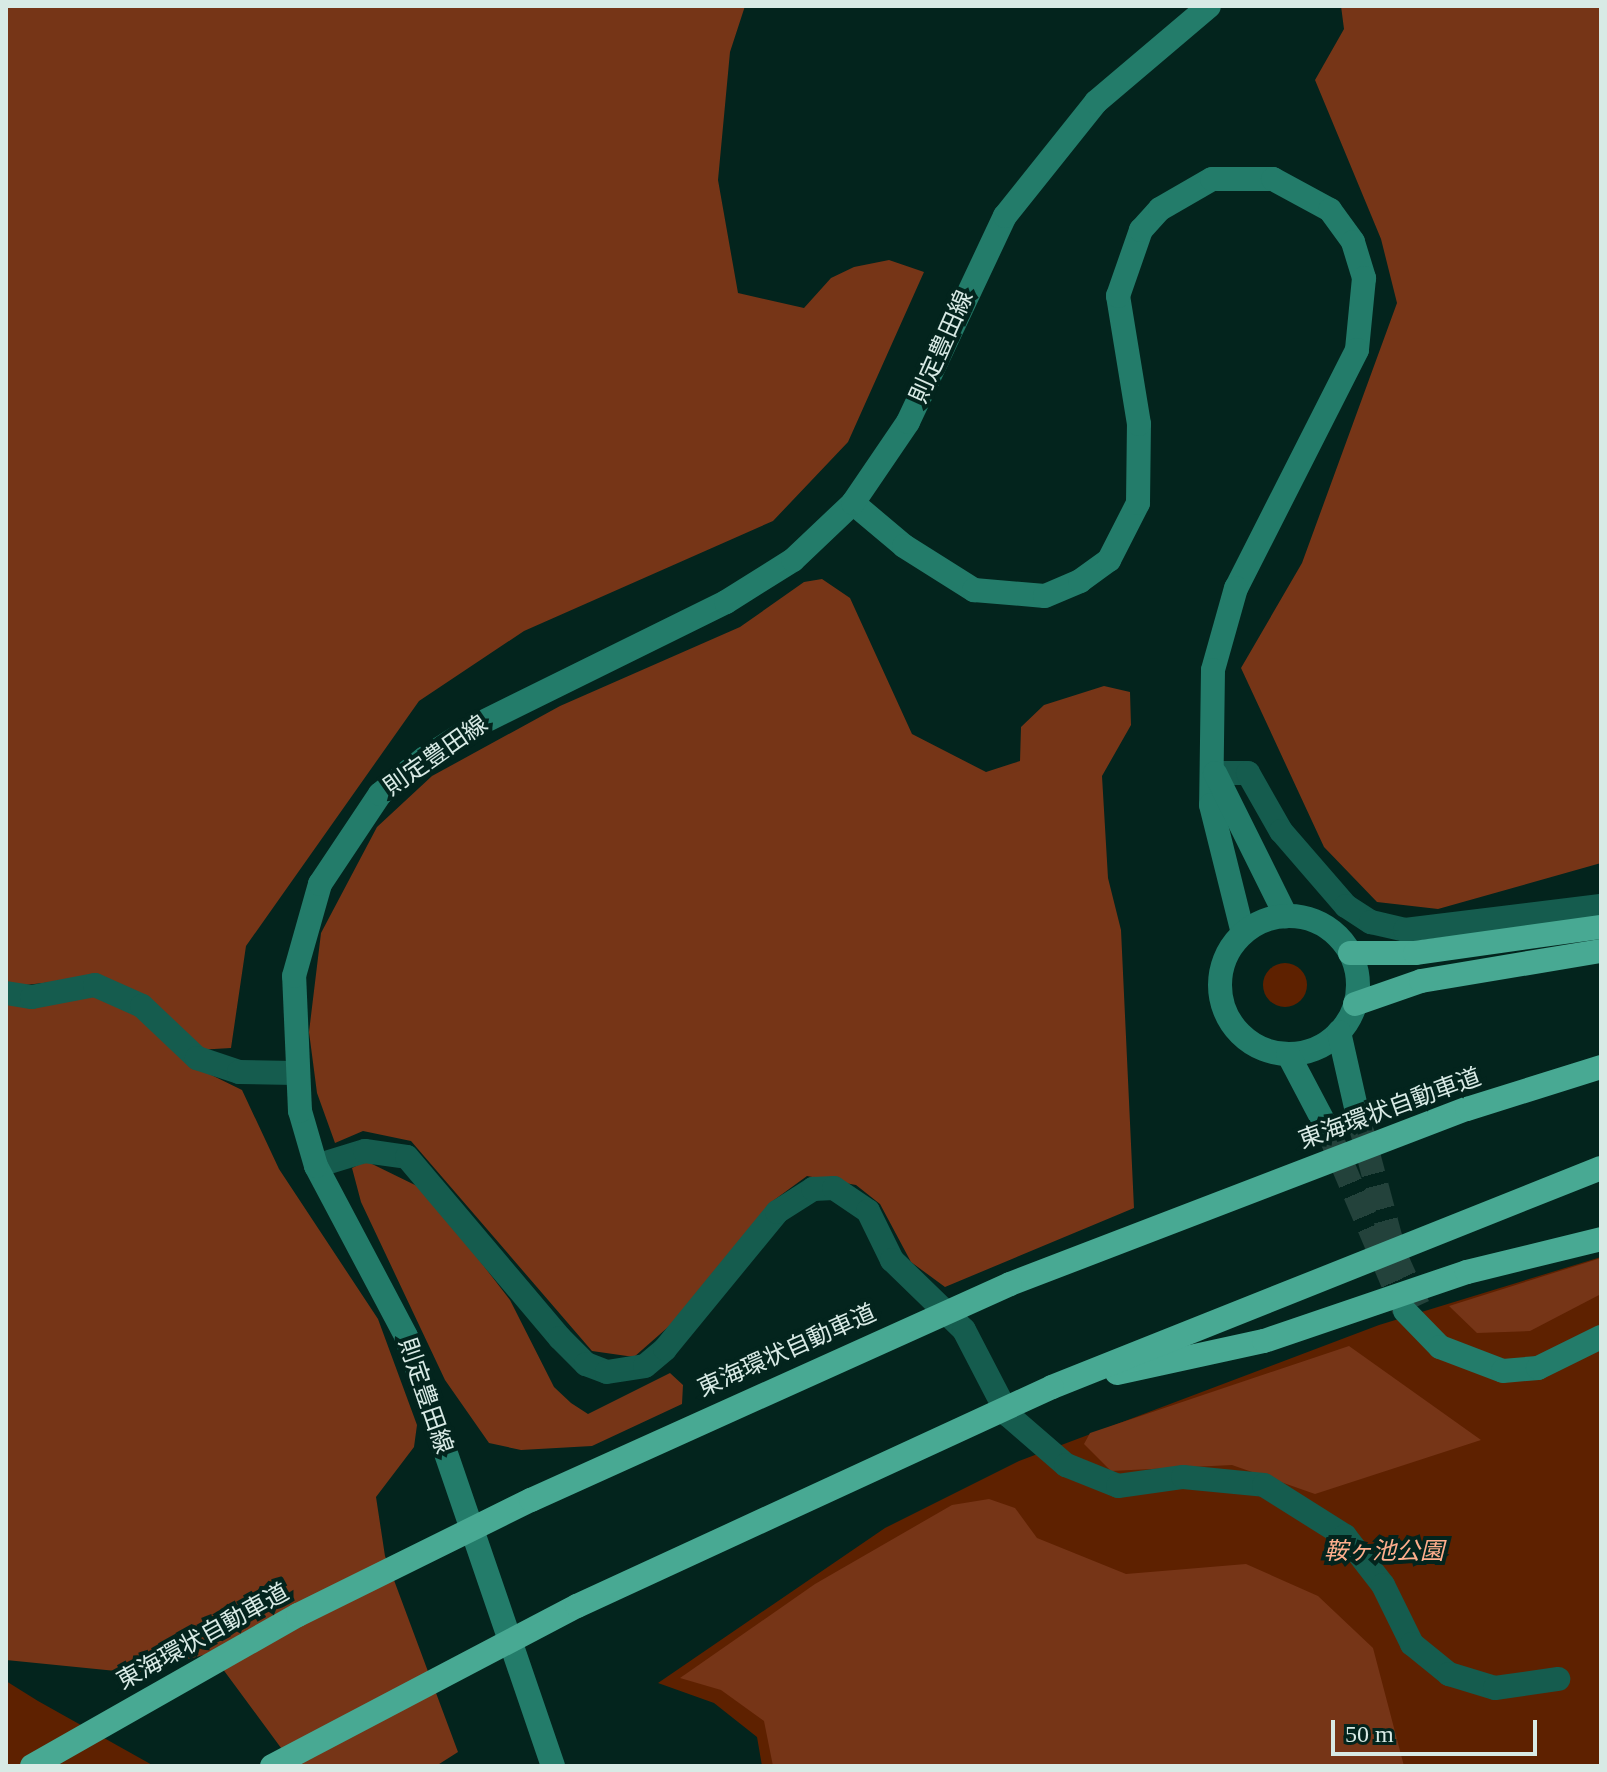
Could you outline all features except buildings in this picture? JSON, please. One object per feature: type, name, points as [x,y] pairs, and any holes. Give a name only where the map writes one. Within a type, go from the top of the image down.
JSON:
[{"type":"highway","points":[[1350,953],[1415,953],[1601,927]]},
{"type":"highway","points":[[1355,1004],[1421,981],[1601,951]]},
{"type":"highway","points":[[1467,1109],[1601,1054]]},
{"type":"highway","name":"東海環状自動車道","points":[[32,1766],[366,1581],[725,1408],[1010,1284],[1467,1109],[1601,1067]]},
{"type":"highway","points":[[272,1766],[590,1600],[1052,1387],[1601,1168]]},
{"type":"highway","points":[[1052,1387],[1264,1341],[1467,1272],[1601,1239]]},
{"type":"street","name":"則定豊田線","points":[[553,1766],[406,1336],[316,1166],[295,1073],[294,976],[305,925],[346,837],[380,794],[475,726],[726,602],[793,560],[853,503],[908,422],[1005,216],[1096,102],[1209,6]]},
{"type":"street","points":[[853,503],[974,590],[1045,596],[1080,581],[1109,560],[1138,503],[1139,424],[1118,296],[1141,230],[1188,190],[1241,176],[1302,190],[1330,210],[1353,242],[1364,278],[1357,350],[1231,602],[1213,670],[1215,773],[1211,805],[1243,933]]},
{"type":"street","points":[[1215,773],[1248,773],[1281,831],[1346,906],[1371,922],[1405,930],[1601,906]]},
{"type":"street","points":[[1215,773],[1286,916]]},
{"type":"street","points":[[1286,916],[1323,925],[1350,953],[1355,1004],[1339,1032],[1288,1054],[1249,1041],[1224,1009],[1222,968],[1243,933],[1286,916]]},
{"type":"street","points":[[6,993],[32,997],[95,985],[142,1006],[197,1058],[239,1072],[295,1073]]},
{"type":"street","points":[[1339,1032],[1358,1116]]},
{"type":"street","points":[[1288,1054],[1327,1128]]},
{"type":"street","points":[[316,1166],[365,1151],[407,1157],[560,1338],[586,1364],[607,1372],[645,1366],[665,1349],[777,1212],[813,1189],[834,1188],[868,1211],[892,1260],[964,1330],[1008,1415],[1066,1465],[1118,1486],[1183,1477],[1264,1485],[1345,1536],[1383,1585],[1412,1644],[1449,1674],[1495,1688],[1558,1679]]},
{"type":"street","points":[[1411,1309],[1440,1347],[1503,1371],[1538,1368],[1601,1337]]},
{"type":"green space","points":[[1285,963],[1300,970],[1307,985],[1300,1000],[1285,1007],[1270,1000],[1263,985],[1270,970]]},
{"type":"green space","name":"鞍ヶ池公園","points":[[1601,1257],[1601,1766],[762,1766],[757,1737],[714,1703],[658,1683],[885,1528],[1019,1461],[1379,1325]]},
{"type":"green space","points":[[6,1681],[38,1701],[154,1766],[6,1766]]},
{"type":"shaded area","points":[[6,6],[745,6],[730,52],[718,180],[738,293],[804,308],[831,278],[854,267],[889,260],[924,272],[848,442],[773,521],[524,631],[419,701],[246,946],[231,1048],[197,1050],[100,977],[6,987]]},
{"type":"shaded area","points":[[1341,6],[1601,6],[1601,863],[1438,909],[1377,902],[1324,847],[1241,668],[1302,563],[1397,303],[1381,239],[1315,80],[1344,29]]},
{"type":"shaded area","points":[[822,579],[850,598],[912,734],[986,772],[1020,761],[1021,727],[1044,705],[1104,686],[1130,692],[1131,725],[1102,776],[1108,878],[1121,930],[1134,1208],[945,1287],[911,1262],[880,1204],[856,1185],[807,1176],[770,1203],[692,1306],[634,1357],[592,1351],[411,1141],[363,1131],[335,1143],[317,1093],[309,1032],[321,933],[377,827],[432,776],[560,706],[740,627],[804,582]]},
{"type":"shaded area","points":[[95,991],[118,1000],[197,1068],[242,1090],[279,1169],[378,1319],[417,1425],[414,1447],[376,1497],[385,1556],[458,1752],[436,1766],[284,1766],[284,1752],[211,1653],[136,1673],[6,1660],[6,999]]},
{"type":"shaded area","points":[[366,1161],[417,1186],[446,1217],[510,1300],[554,1387],[571,1403],[588,1414],[670,1373],[683,1385],[682,1404],[592,1446],[521,1450],[489,1443],[445,1380],[361,1202],[352,1168]]},
{"type":"shaded area","points":[[1601,1258],[1601,1294],[1530,1331],[1477,1333],[1449,1306]]},
{"type":"shaded area","points":[[1349,1346],[1481,1440],[1315,1494],[1232,1465],[1111,1471],[1084,1444],[1090,1433]]},
{"type":"shaded area","points":[[989,1499],[1015,1508],[1037,1538],[1126,1574],[1246,1564],[1318,1596],[1373,1648],[1404,1766],[773,1766],[764,1721],[721,1690],[680,1678],[815,1584],[952,1505]]},
{"type":"tunnel","points":[[1358,1116],[1395,1255],[1418,1306]]},
{"type":"tunnel","points":[[1327,1128],[1404,1309]]}]
